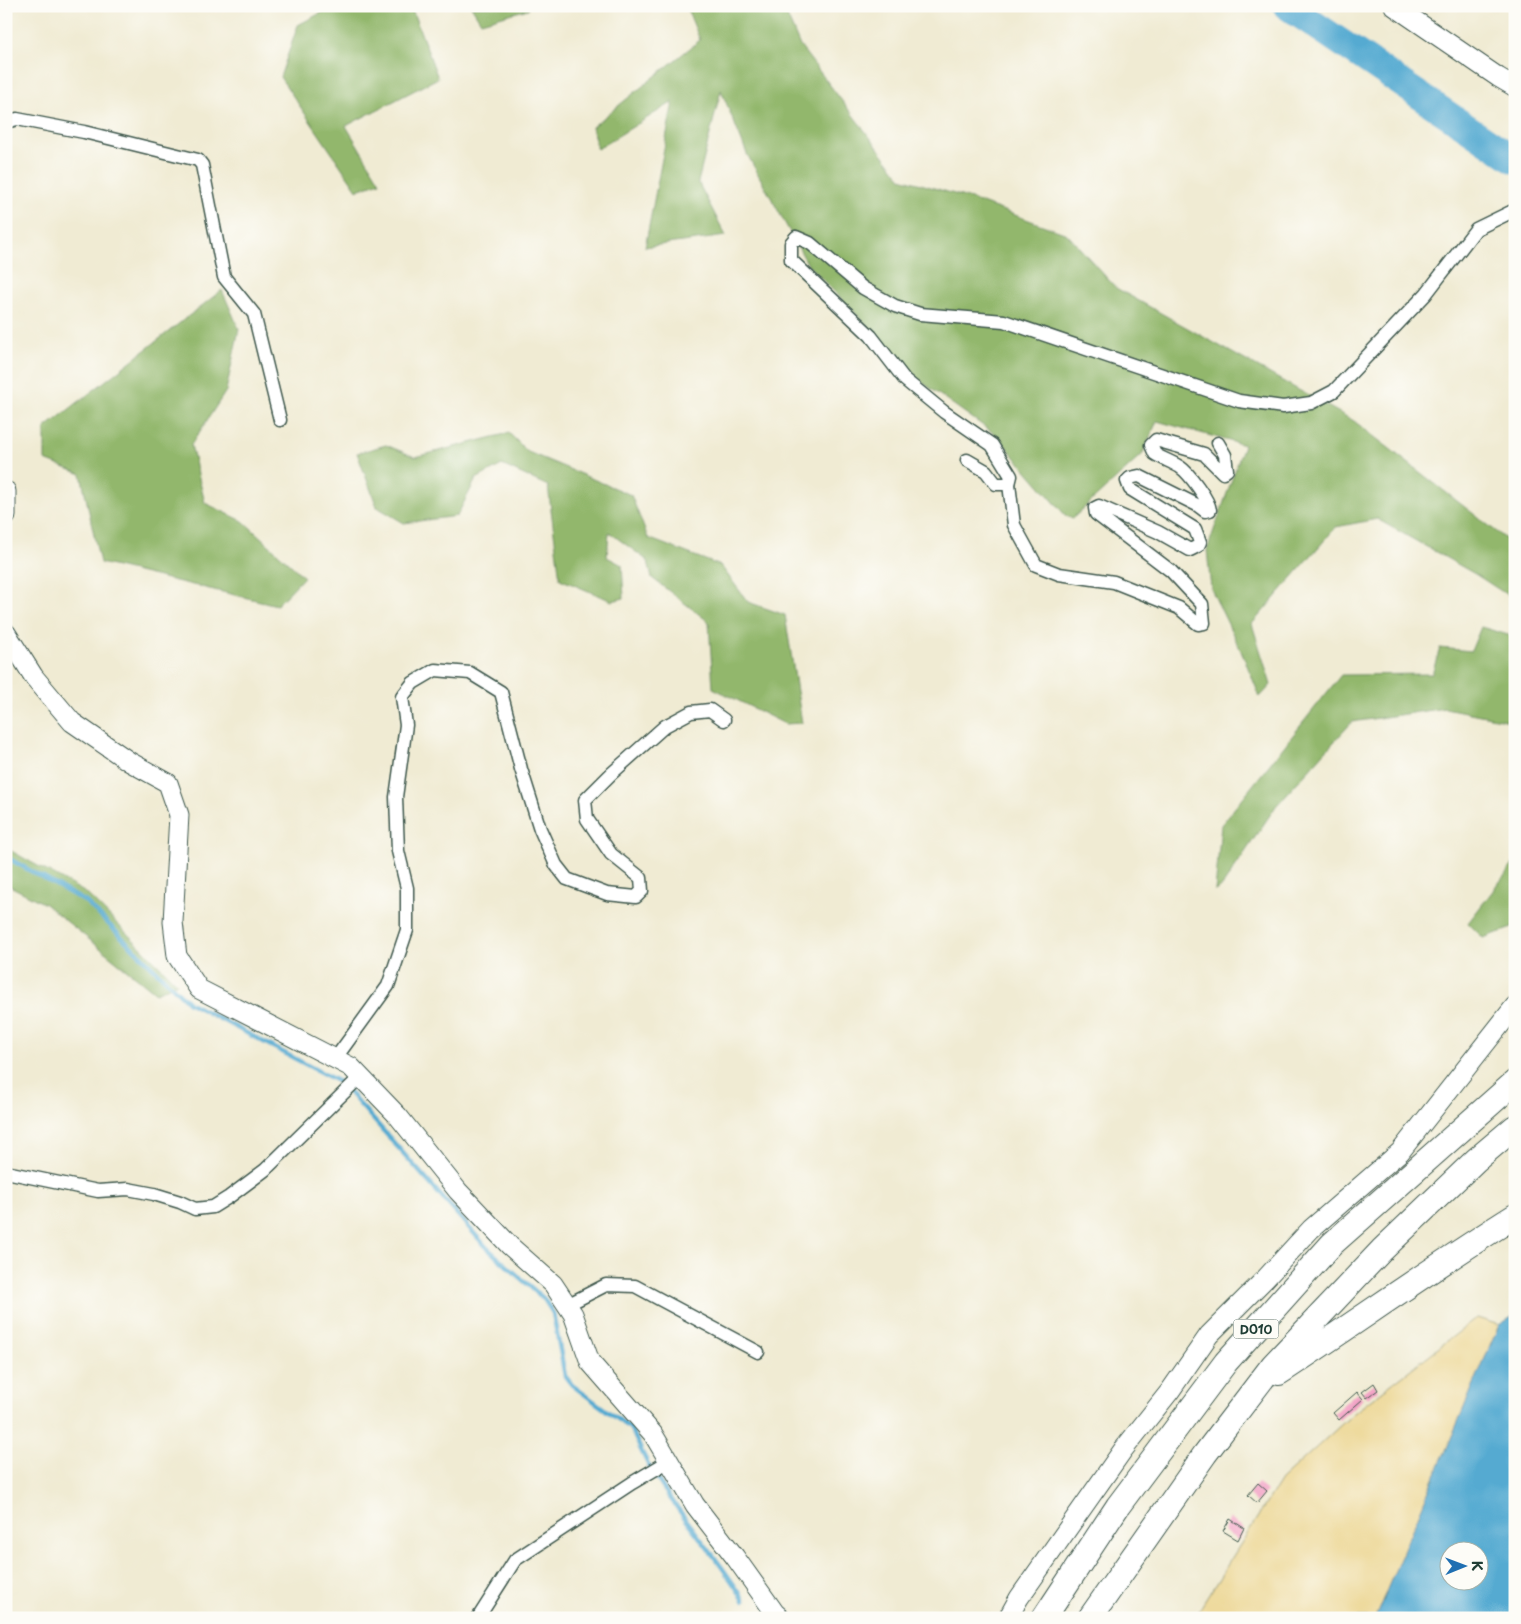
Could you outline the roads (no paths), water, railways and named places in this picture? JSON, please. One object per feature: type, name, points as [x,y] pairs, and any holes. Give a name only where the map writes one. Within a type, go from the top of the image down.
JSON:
[{"type":"highway","name":"D010","points":[[1044,1618],[1118,1506],[1226,1362],[1332,1244],[1515,1082]]},
{"type":"highway","name":"D010","points":[[1090,1618],[1204,1454],[1273,1365],[1382,1250],[1476,1160],[1515,1127]]},
{"type":"highway","points":[[1256,1387],[1349,1327],[1454,1254],[1515,1216]]},
{"type":"street","points":[[1394,6],[1515,87]]},
{"type":"street","points":[[6,122],[17,119],[84,132],[198,160],[202,164],[224,277],[254,314],[280,420]]},
{"type":"street","points":[[1218,443],[1225,455],[1227,470],[1223,473],[1204,454],[1156,440],[1151,445],[1155,454],[1182,468],[1204,496],[1210,510],[1205,511],[1197,505],[1139,476],[1130,478],[1127,481],[1130,489],[1195,529],[1200,542],[1198,546],[1190,550],[1133,520],[1100,506],[1096,508],[1096,514],[1171,571],[1202,604],[1204,623],[1198,624],[1180,608],[1114,582],[1058,574],[1036,565],[1014,525],[1009,484],[1011,476],[992,444],[944,412],[905,380],[871,336],[791,260],[790,243],[796,237],[810,243],[863,288],[895,306],[920,314],[1004,321],[1239,401],[1283,407],[1311,403],[1334,391],[1426,294],[1476,229],[1515,210]]},
{"type":"street","points":[[967,460],[986,471],[996,484],[1009,484]]},
{"type":"street","points":[[6,491],[6,516]]},
{"type":"street","points":[[6,633],[34,677],[72,722],[130,762],[168,783],[179,815],[173,922],[177,956],[199,989],[351,1067],[398,1116],[458,1191],[510,1246],[554,1284],[573,1314],[590,1362],[653,1434],[695,1505],[735,1556],[775,1613],[781,1618]]},
{"type":"street","points":[[336,1060],[388,986],[407,930],[407,888],[398,851],[396,797],[406,725],[402,697],[413,683],[435,670],[470,673],[501,692],[521,769],[540,829],[556,864],[567,879],[607,894],[636,897],[642,891],[641,878],[610,854],[587,820],[585,800],[665,726],[691,712],[710,710],[724,720]]},
{"type":"street","points":[[1008,1618],[1019,1598],[1123,1450],[1170,1391],[1208,1335],[1265,1280],[1311,1229],[1400,1152],[1515,1006]]},
{"type":"street","points":[[6,1172],[98,1191],[128,1189],[154,1194],[195,1209],[213,1207],[265,1170],[360,1077]]},
{"type":"street","points":[[567,1305],[606,1285],[636,1286],[758,1352]]},
{"type":"street","points":[[478,1618],[515,1560],[632,1483],[669,1462]]},
{"type":"water","points":[[1515,1315],[1515,1618],[1375,1618],[1499,1325]]},
{"type":"waterway","points":[[1287,6],[1515,160]]},
{"type":"waterway","points":[[6,857],[86,902],[188,1002],[341,1083],[487,1248],[544,1299],[553,1313],[565,1376],[572,1385],[630,1428],[647,1463],[658,1480],[744,1600]]}]
